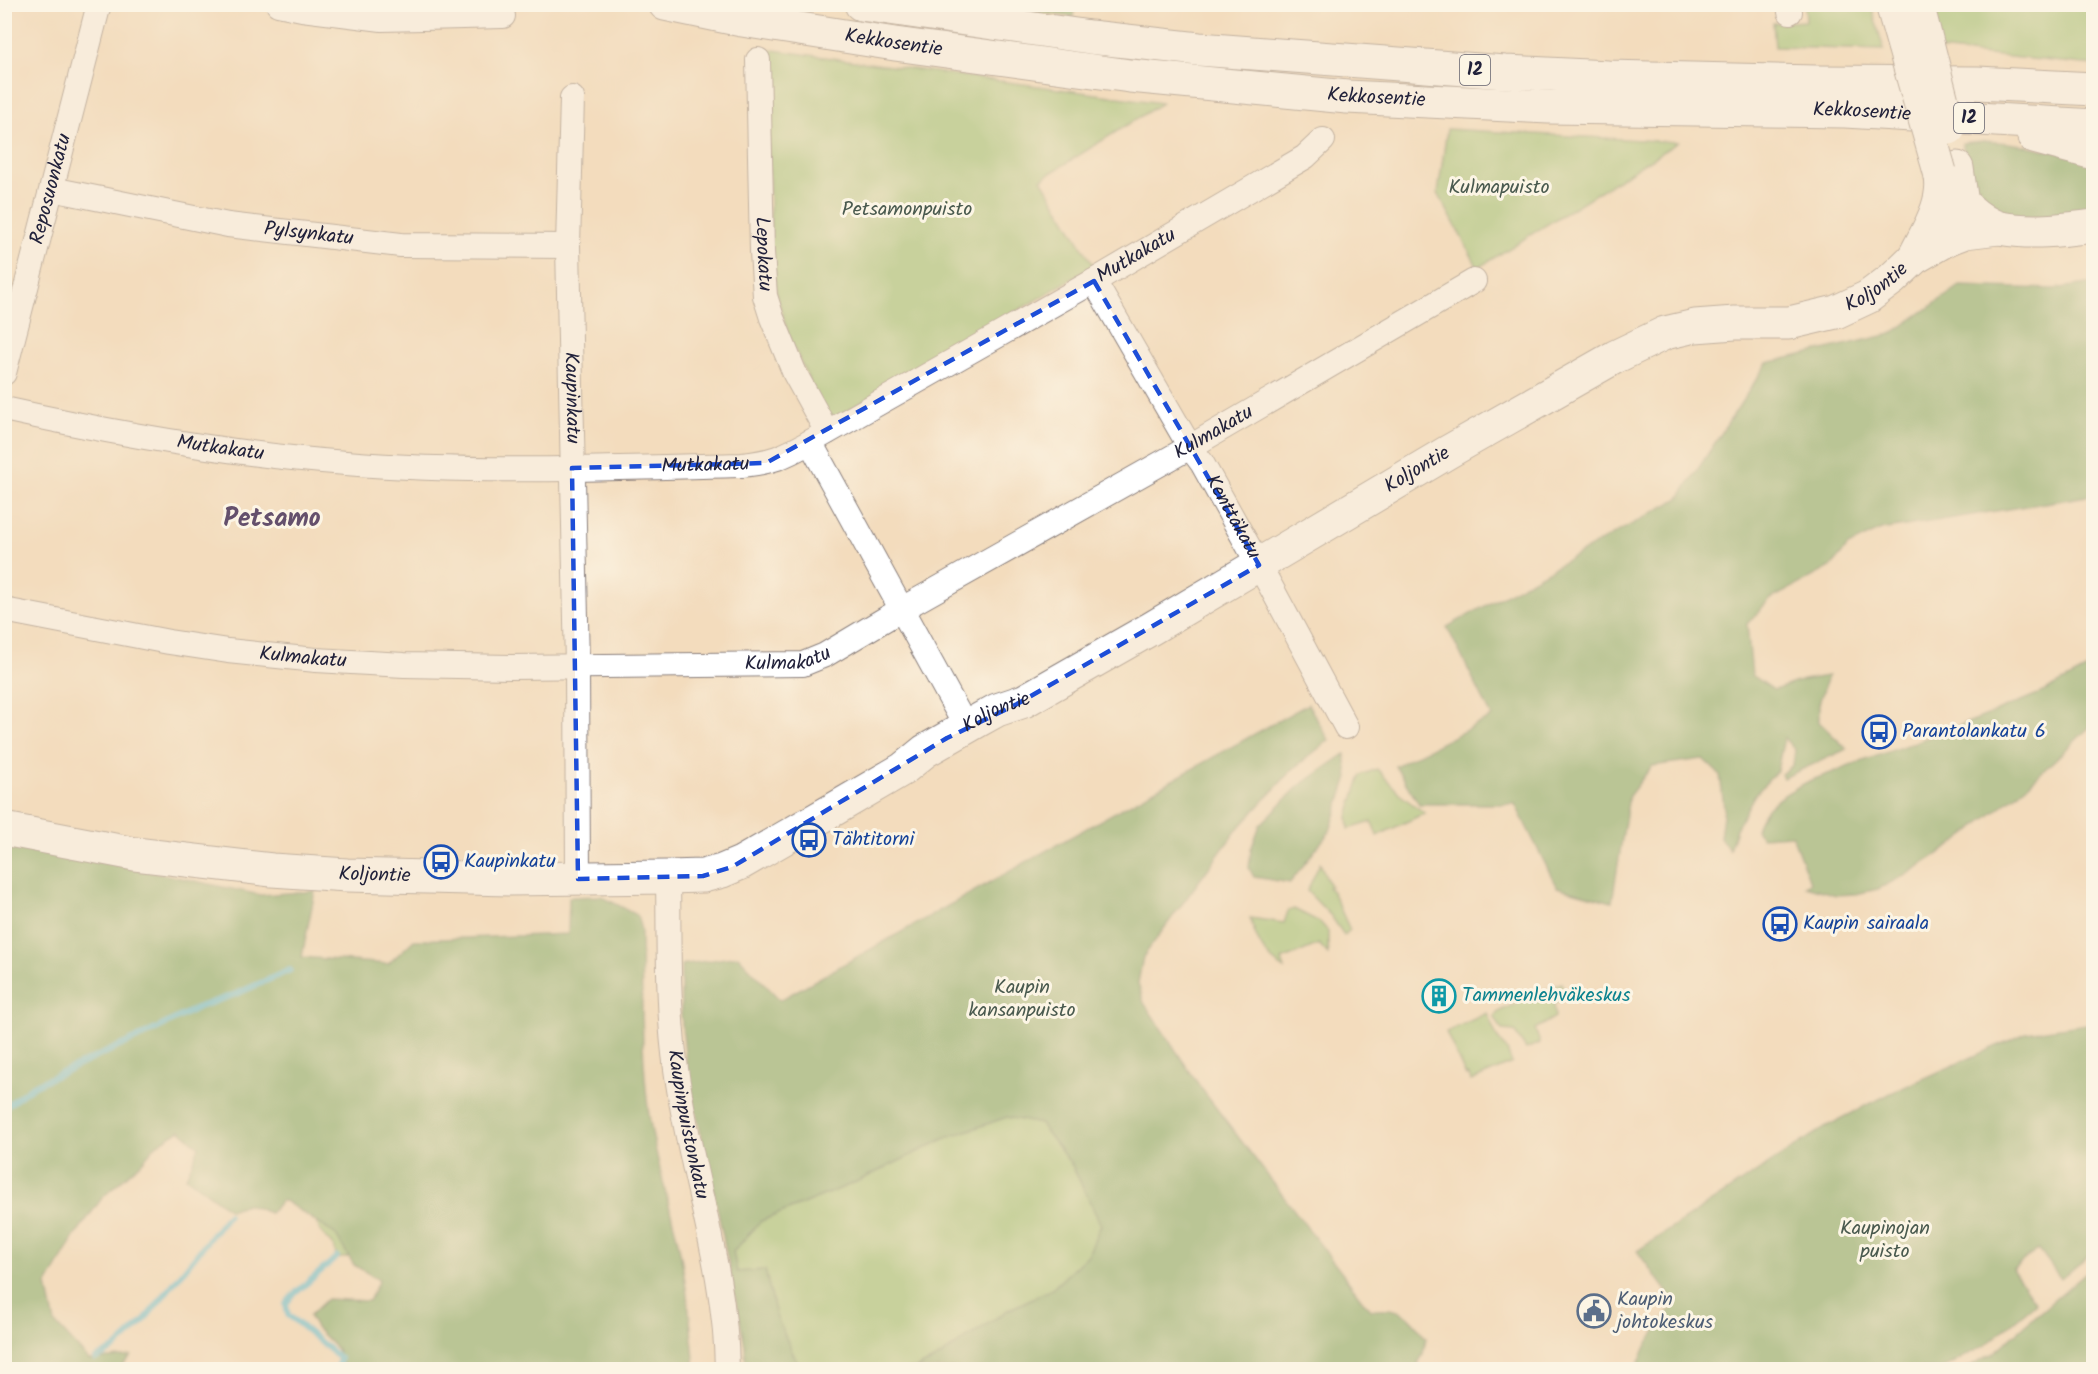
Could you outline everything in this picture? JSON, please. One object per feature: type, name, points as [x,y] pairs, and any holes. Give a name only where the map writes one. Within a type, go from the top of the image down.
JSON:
[{"type":"main road","name":"Kekkosentie","points":[[665,4],[836,35],[1000,59],[1130,76],[1347,97],[1549,107],[1845,111],[2094,126]]},
{"type":"main road","name":"Kekkosentie","points":[[861,4],[1079,36],[1199,49],[1505,72],[1816,82],[1977,83],[2094,89]]},
{"type":"main road","points":[[1892,4],[1960,216],[1940,230]]},
{"type":"main road","points":[[1917,4],[1945,110],[1950,181],[1998,228]]},
{"type":"main road","points":[[1845,111],[2041,138],[2094,153]]},
{"type":"main road","name":"Koljontie","points":[[4,829],[135,854],[272,870],[441,878],[578,879],[703,876],[732,867],[903,769],[925,751],[966,727],[997,710],[1024,701],[1259,566],[1542,397],[1665,333],[1695,326],[1789,323],[1836,312],[1868,297],[1892,279],[1940,230],[1965,232],[1998,228],[2043,232],[2094,226]]},
{"type":"street","name":"Reposuonkatu","points":[[4,373],[99,4]]},
{"type":"street","points":[[278,4],[382,19],[503,16]]},
{"type":"street","name":"Lepokatu","points":[[758,60],[765,296],[818,437],[902,609],[966,727]]},
{"type":"street","name":"Kaupinkatu","points":[[572,98],[568,246],[577,666],[578,879]]},
{"type":"street","name":"Mutkakatu","points":[[4,409],[83,427],[213,448],[345,463],[421,467],[573,468],[766,463],[782,457],[1094,281],[1305,156],[1323,140]]},
{"type":"street","name":"Pylsynkatu","points":[[52,189],[228,225],[401,244],[568,246]]},
{"type":"street","name":"Kenttäkatu","points":[[1094,281],[1190,447],[1202,463],[1346,727]]},
{"type":"street","name":"Kulmakatu","points":[[4,610],[140,637],[228,651],[404,665],[511,667],[803,664],[825,655],[902,609],[1190,447],[1474,281]]},
{"type":"street","name":"Kaupinpuistonkatu","points":[[668,878],[669,971],[676,1068],[721,1299],[727,1370]]},
{"type":"highlighted area","points":[[1094,281],[1259,565],[1017,704],[947,738],[732,867],[703,876],[578,879],[572,468],[766,463]]},
{"type":"green space","points":[[979,5],[1075,5],[1073,17]]},
{"type":"green space","points":[[1805,5],[1871,5],[1884,50],[1775,47],[1773,23],[1806,21]]},
{"type":"green space","points":[[1924,5],[2093,5],[2093,65],[1937,50]]},
{"type":"green space","name":"Petsamonpuisto","points":[[766,49],[1162,103],[1041,179],[1094,266],[828,422],[789,337],[776,293],[771,251]]},
{"type":"green space","name":"Kulmapuisto","points":[[1447,129],[1678,142],[1478,268],[1438,193]]},
{"type":"green space","points":[[1983,141],[2025,145],[2093,162],[2093,216],[2000,217],[1974,190],[1962,143]]},
{"type":"green space","points":[[2093,283],[2093,495],[1881,530],[1848,546],[1831,567],[1769,600],[1747,624],[1752,675],[1774,690],[1803,680],[1828,676],[1819,704],[1819,722],[1847,749],[1783,778],[1781,774],[1793,765],[1795,750],[1784,738],[1777,771],[1754,796],[1736,829],[1729,850],[1720,837],[1724,808],[1720,775],[1703,759],[1652,766],[1629,796],[1612,902],[1557,887],[1515,804],[1419,804],[1395,766],[1492,717],[1447,627],[1679,498],[1767,363],[1891,334],[1960,286],[2054,289]]},
{"type":"green space","points":[[2093,666],[2093,724],[2026,787],[1951,846],[1909,873],[1878,889],[1856,894],[1836,895],[1805,886],[1810,882],[1792,835],[1762,837],[1756,830],[1763,813],[1769,806],[1809,781],[1980,718],[2045,691]]},
{"type":"green space","name":"Kaupin kansanpuisto","points":[[1308,704],[1329,740],[1292,770],[1236,831],[1143,957],[1138,983],[1144,1003],[1201,1088],[1370,1310],[1389,1309],[1403,1314],[1426,1338],[1423,1354],[1418,1364],[1422,1369],[915,1369],[936,1359],[1008,1310],[1052,1289],[1088,1255],[1101,1225],[1072,1165],[1040,1124],[1007,1117],[946,1138],[856,1182],[761,1221],[733,1252],[737,1272],[765,1270],[776,1316],[800,1369],[746,1369],[745,1346],[687,1073],[681,1013],[681,965],[738,956],[780,1000]]},
{"type":"green space","points":[[1345,754],[1348,777],[1330,831],[1290,883],[1254,877],[1249,868],[1251,849],[1260,825],[1299,786]]},
{"type":"green space","points":[[1377,769],[1403,797],[1425,813],[1377,836],[1372,822],[1349,829],[1348,816],[1361,775]]},
{"type":"green space","points":[[5,840],[260,895],[315,891],[302,957],[388,964],[414,940],[568,934],[569,897],[601,896],[637,915],[641,930],[643,1042],[648,1108],[657,1159],[681,1258],[695,1369],[344,1369],[337,1349],[316,1328],[309,1316],[327,1299],[369,1301],[379,1280],[354,1265],[335,1234],[285,1201],[281,1201],[270,1213],[246,1204],[230,1210],[186,1177],[199,1147],[180,1130],[156,1145],[143,1161],[102,1198],[74,1237],[47,1285],[55,1323],[89,1360],[131,1356],[119,1369],[5,1370]]},
{"type":"green space","points":[[1320,863],[1330,886],[1328,887],[1350,930],[1344,935],[1331,916],[1307,891]]},
{"type":"green space","points":[[1294,909],[1320,922],[1328,931],[1328,954],[1319,944],[1282,960],[1285,969],[1272,960],[1262,948],[1250,918],[1284,923],[1288,911]]},
{"type":"green space","points":[[1561,983],[1567,994],[1554,1004],[1555,1017],[1535,1029],[1540,1043],[1526,1049],[1514,1031],[1502,1030],[1494,1016],[1500,1011]]},
{"type":"green space","points":[[1487,1013],[1512,1063],[1471,1081],[1469,1075],[1466,1076],[1446,1032]]},
{"type":"green space","name":"Kaupinojan puisto","points":[[2093,1023],[2093,1252],[2061,1279],[2039,1249],[2012,1269],[2036,1303],[1986,1345],[1942,1369],[1636,1369],[1647,1344],[1675,1303],[1637,1251],[1825,1127],[1891,1093],[2026,1033]]},
{"type":"green space","points":[[1007,1117],[1040,1124],[1072,1165],[1101,1224],[1088,1255],[1052,1289],[1008,1310],[936,1359],[915,1369],[800,1369],[776,1316],[765,1270],[737,1272],[733,1252],[761,1221],[856,1182],[946,1138]]},
{"type":"green space","points":[[325,1206],[354,1256],[337,1259],[334,1247],[320,1231],[312,1210]]},
{"type":"green space","points":[[2093,1266],[2093,1369],[1964,1369],[1992,1354]]},
{"type":"waterway","points":[[4,1108],[33,1086],[199,1007],[236,994],[290,970]]},
{"type":"waterway","points":[[95,1359],[114,1349],[142,1323],[228,1215]]},
{"type":"waterway","points":[[337,1257],[292,1296],[286,1304],[288,1315],[340,1358],[337,1370]]},
{"type":"place","name":"Parantolankatu 6","points":[[1879,732]]},
{"type":"place","name":"Tähtitorni","points":[[809,840]]},
{"type":"place","name":"Kaupinkatu","points":[[441,862]]},
{"type":"place","name":"Kaupin sairaala","points":[[1780,924]]},
{"type":"place","name":"Tammenlehväkeskus","points":[[1439,996]]},
{"type":"place","name":"Kaupin johtokeskus","points":[[1594,1311]]},
{"type":"district","name":"Petsamo","points":[[272,519]]}]
